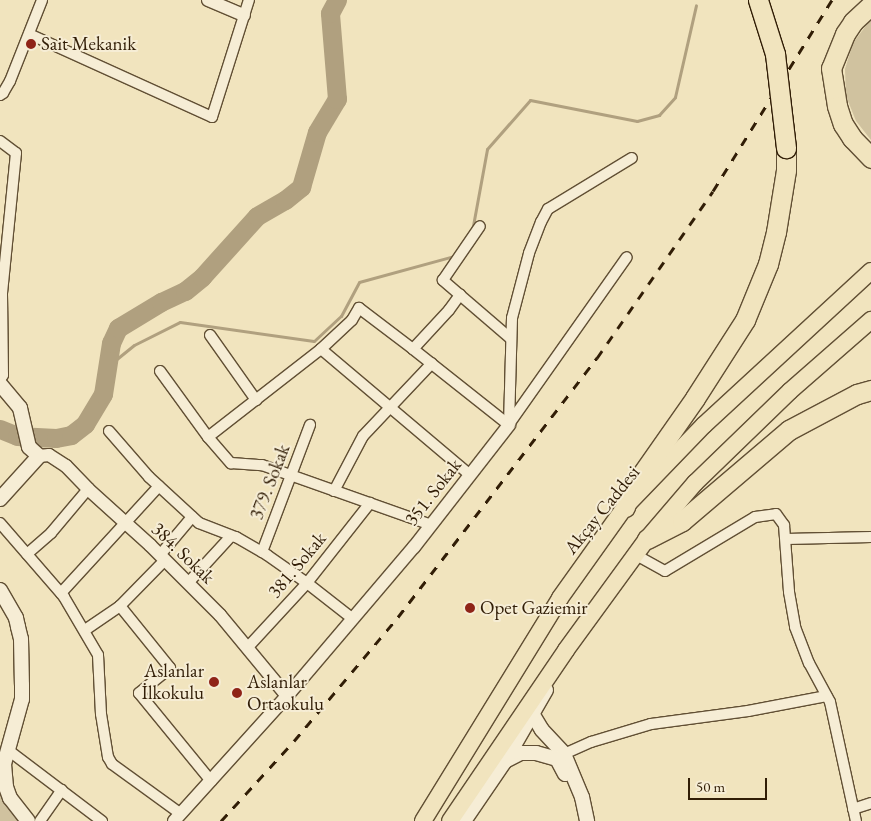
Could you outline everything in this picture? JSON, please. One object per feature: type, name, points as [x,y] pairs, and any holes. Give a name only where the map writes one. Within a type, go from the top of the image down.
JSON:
[{"type":"highway","points":[[625,507],[630,491],[701,390],[745,320],[768,264],[776,232],[786,170],[786,148],[776,54],[758,0]]},
{"type":"highway","points":[[871,5],[853,22],[845,34],[831,68],[837,106],[843,124],[852,138],[871,158]]},
{"type":"highway","name":"Akçay Caddesi","points":[[423,821],[560,598],[625,507],[704,425],[871,271]]},
{"type":"highway","points":[[450,821],[566,650],[647,539],[695,484],[790,391],[871,320]]},
{"type":"highway","points":[[647,539],[682,521],[789,430],[857,394],[871,390]]},
{"type":"main road","points":[[0,499],[34,451],[20,408],[1,386]]},
{"type":"main road","points":[[0,590],[16,618],[21,639],[22,699],[4,764],[6,787],[10,798],[28,821]]},
{"type":"main road","points":[[464,821],[505,761],[533,715],[566,650]]},
{"type":"main road","points":[[533,715],[542,730],[564,754],[582,797],[587,821]]},
{"type":"main road","points":[[505,761],[521,753],[536,753],[556,759],[570,781],[578,821]]},
{"type":"street","points":[[0,95],[10,81],[42,0]]},
{"type":"street","points":[[208,0],[244,15]]},
{"type":"street","points":[[29,34],[212,118],[249,0]]},
{"type":"street","points":[[0,141],[16,153],[2,294],[3,375],[1,386]]},
{"type":"street","points":[[509,425],[512,318],[529,253],[548,210],[632,158]]},
{"type":"street","points":[[480,226],[443,280],[510,338]]},
{"type":"street","points":[[509,425],[627,258]]},
{"type":"street","points":[[413,349],[450,310],[460,294]]},
{"type":"street","points":[[208,437],[321,349],[352,320],[359,308],[432,363],[509,425]]},
{"type":"street","points":[[210,335],[256,400]]},
{"type":"street","points":[[321,349],[470,475]]},
{"type":"street","points":[[334,491],[363,436],[432,363]]},
{"type":"street","points":[[160,371],[208,437],[231,463],[262,465],[431,525]]},
{"type":"street","name":"379. Sokak","points":[[262,552],[310,425]]},
{"type":"street","name":"351. Sokak","points":[[178,817],[287,696],[353,619],[431,525],[509,425]]},
{"type":"street","points":[[109,432],[159,486],[192,517],[211,529],[231,536],[262,552],[307,583],[353,619]]},
{"type":"street","name":"384. Sokak","points":[[34,451],[48,455],[66,466],[88,489],[162,557],[248,648],[287,696]]},
{"type":"street","points":[[61,593],[127,524],[159,486]]},
{"type":"street","points":[[27,554],[51,534],[88,489]]},
{"type":"street","name":"381. Sokak","points":[[248,648],[307,583],[370,503]]},
{"type":"street","points":[[636,555],[665,571],[754,517],[776,514],[784,525],[789,592],[795,627],[809,663],[827,696],[856,821]]},
{"type":"street","points":[[85,630],[120,606],[162,557],[192,517]]},
{"type":"street","points":[[0,523],[61,593],[85,630],[98,655],[101,714],[108,758],[112,764],[178,817]]},
{"type":"street","points":[[188,583],[231,536]]},
{"type":"street","points":[[786,539],[871,538]]},
{"type":"street","points":[[120,606],[170,668],[139,693],[210,781]]},
{"type":"street","points":[[564,754],[591,742],[650,724],[748,711],[827,696]]},
{"type":"street","points":[[8,750],[102,821]]},
{"type":"street","points":[[40,821],[62,790]]},
{"type":"street","points":[[853,809],[871,803]]},
{"type":"shaded area","points":[[871,19],[871,140],[856,121],[846,96],[845,69],[853,43]]},
{"type":"shaded area","points":[[0,766],[21,821],[0,821]]},
{"type":"waterway","points":[[0,429],[17,436],[56,438],[71,435],[85,424],[103,394],[111,343],[118,328],[161,302],[185,291],[202,277],[257,216],[285,200],[301,187],[317,132],[337,99],[330,13],[337,0]]},
{"type":"waterway","points":[[472,231],[487,149],[530,100],[637,121],[659,115],[675,97],[696,5]]},
{"type":"waterway","points":[[108,366],[134,345],[180,322],[314,341],[341,316],[359,282],[454,256]]},
{"type":"railway","points":[[221,821],[294,741],[398,617],[597,358],[713,191],[832,0]]},
{"type":"place","name":"Sait Mekanik","points":[[31,44]]},
{"type":"place","name":"Opet Gaziemir","points":[[470,608]]},
{"type":"place","name":"Aslanlar İlkokulu","points":[[214,682]]},
{"type":"place","name":"Aslanlar Ortaokulu","points":[[237,693]]}]
